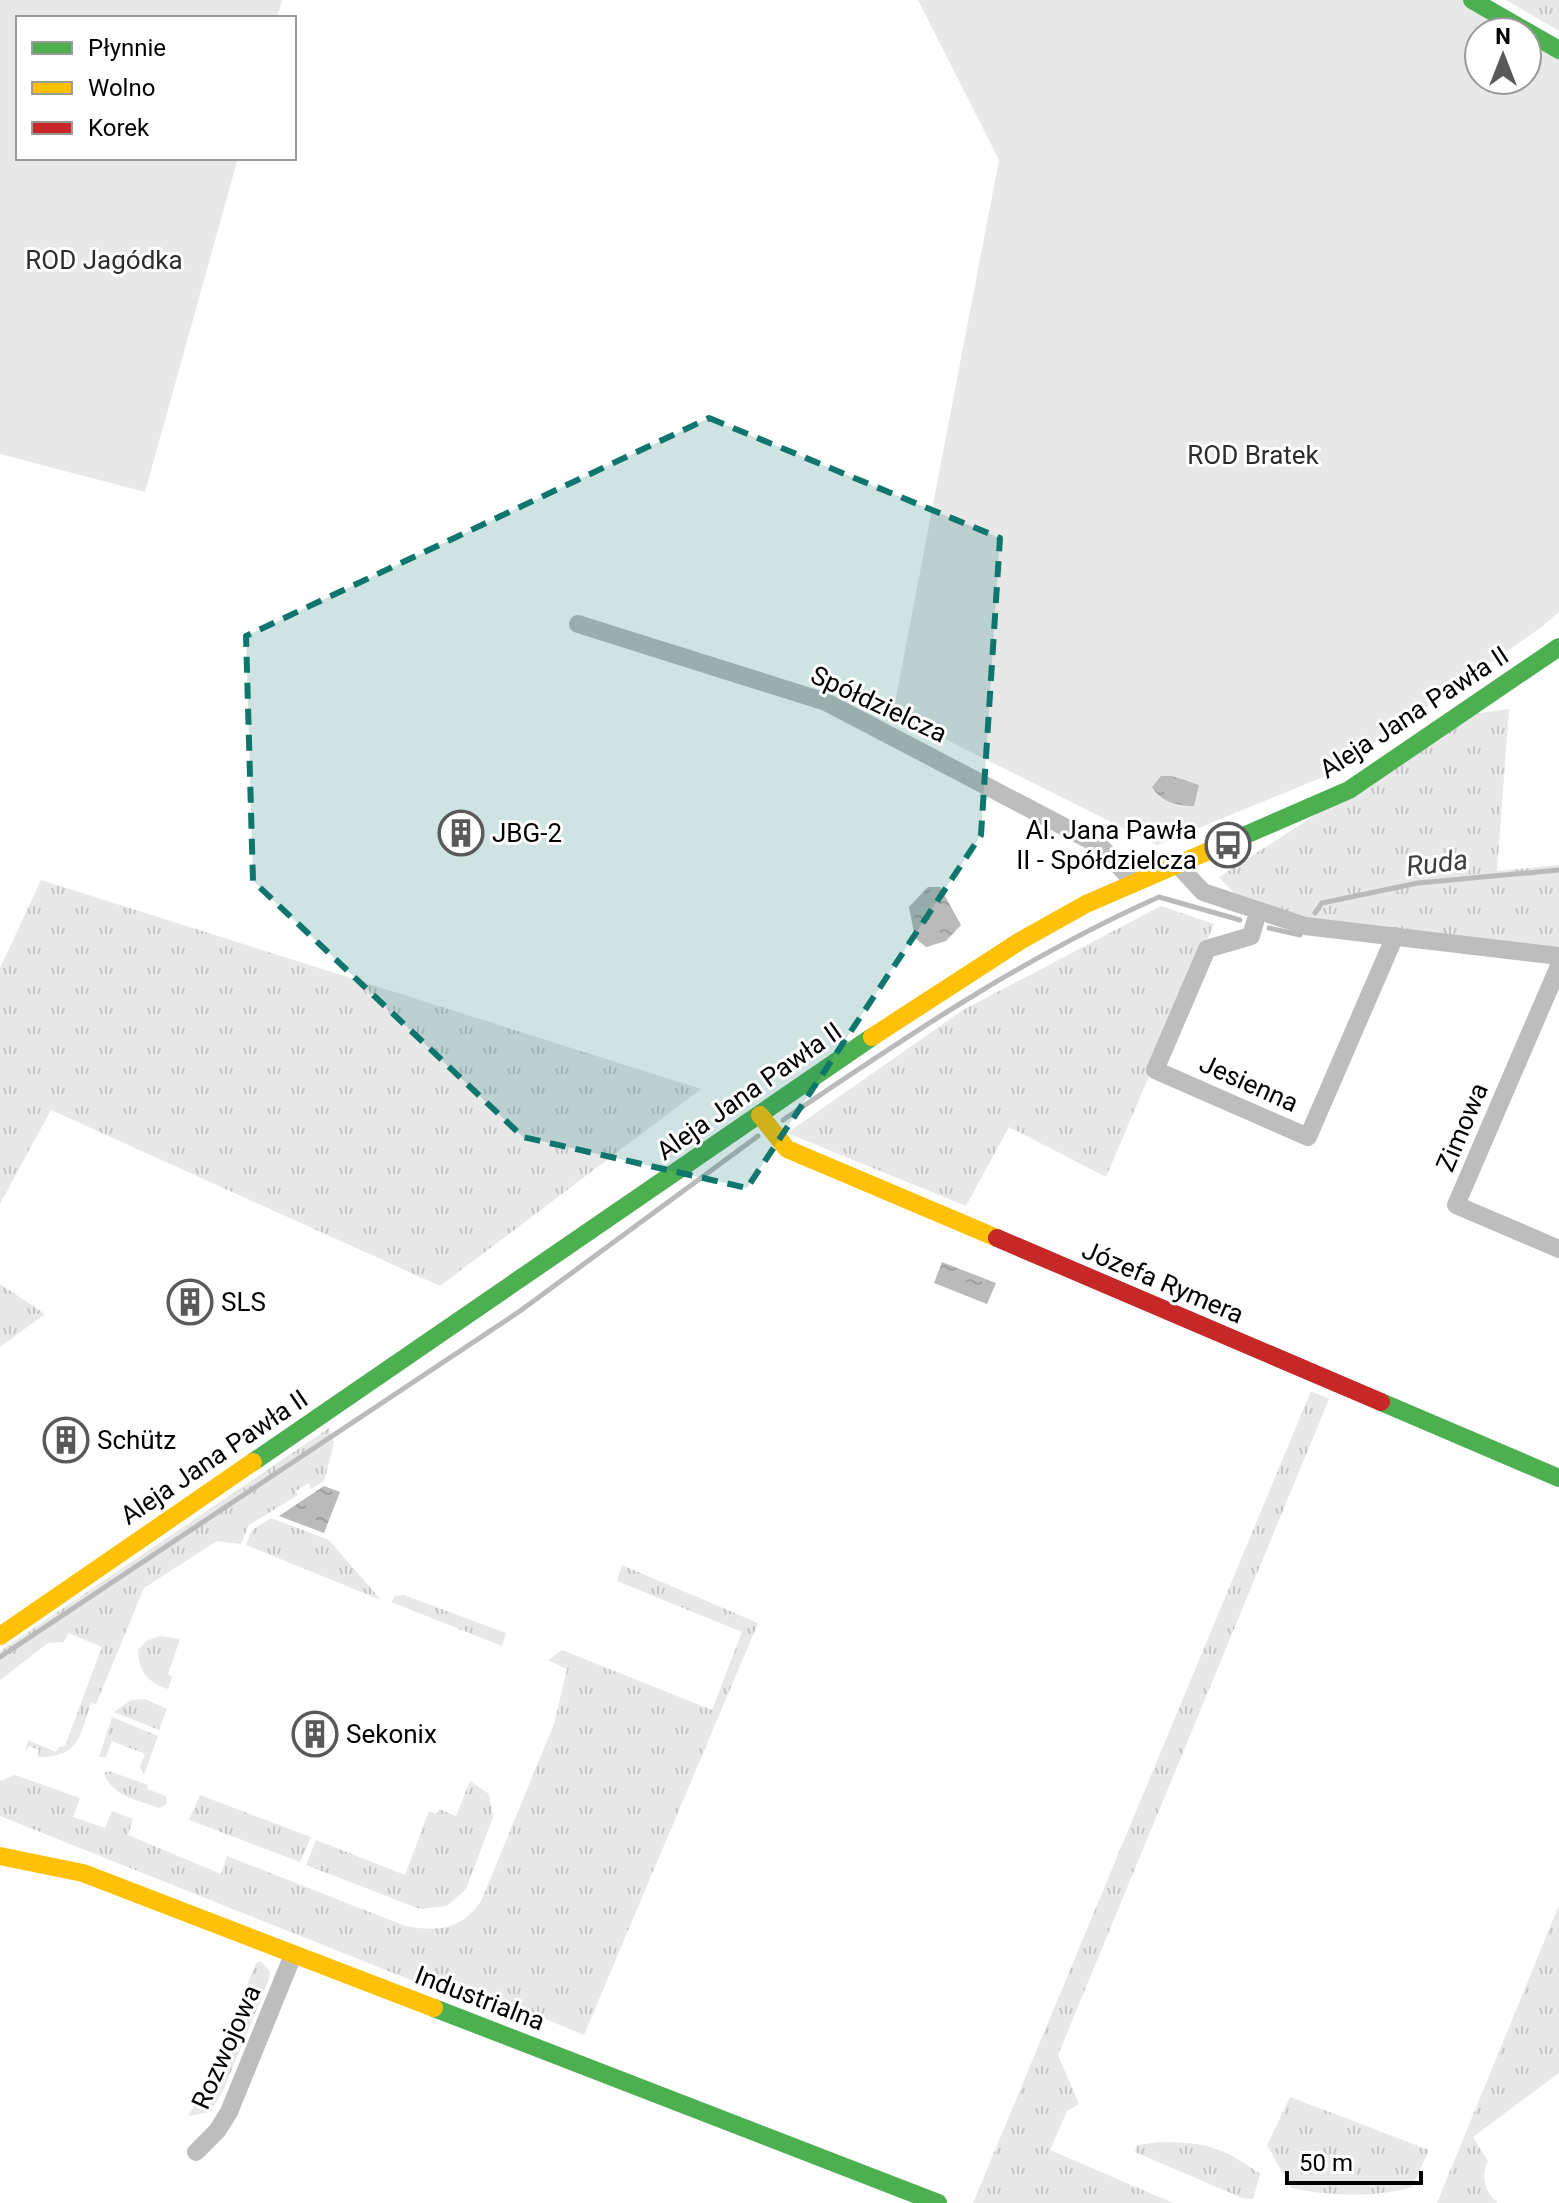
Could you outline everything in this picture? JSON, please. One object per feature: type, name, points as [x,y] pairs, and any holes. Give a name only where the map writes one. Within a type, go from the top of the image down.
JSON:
[{"type":"street","points":[[1472,0],[1559,50]]},
{"type":"street","name":"Spółdzielcza","points":[[578,624],[826,702],[1099,845],[1133,881]]},
{"type":"street","name":"Aleja Jana Pawła II","points":[[0,1636],[760,1115],[1020,941],[1133,881],[1228,845],[1349,790],[1559,647]]},
{"type":"street","points":[[1177,864],[1203,892],[1305,926],[1559,956]]},
{"type":"street","name":"Jesienna","points":[[1258,912],[1251,936],[1207,949],[1155,1070],[1308,1137],[1395,936]]},
{"type":"street","name":"Zimowa","points":[[1559,966],[1456,1205],[1559,1249]]},
{"type":"street","name":"Józefa Rymera","points":[[760,1115],[787,1149],[1559,1478]]},
{"type":"street","name":"Industrialna","points":[[0,1856],[83,1873],[938,2203]]},
{"type":"street","name":"Rozwojowa","points":[[196,2152],[217,2131],[229,2112],[293,1955]]},
{"type":"highlighted area","points":[[709,418],[1000,538],[981,835],[747,1188],[523,1137],[253,881],[246,636]]},
{"type":"green space","name":"ROD Jagódka","points":[[0,0],[282,0],[278,16],[16,16],[16,160],[237,160],[145,492],[0,454]]},
{"type":"green space","name":"ROD Bratek","points":[[918,0],[1472,0],[1500,16],[1463,16],[1463,96],[1543,96],[1543,41],[1559,50],[1559,612],[1328,775],[1157,845],[893,713],[999,160]]},
{"type":"green space","points":[[1506,0],[1559,0],[1559,31],[1543,22],[1543,16],[1533,16]]},
{"type":"green space","points":[[1509,709],[1497,871],[1559,865],[1559,948],[1307,918],[1234,893],[1219,877],[1472,714]]},
{"type":"green space","points":[[41,880],[701,1089],[440,1286],[51,1110],[0,1204],[0,968]]},
{"type":"green space","points":[[1161,906],[1214,924],[1106,1177],[1009,1127],[966,1206],[787,1133],[963,1010]]},
{"type":"green space","points":[[0,1284],[45,1314],[0,1347]]},
{"type":"green space","points":[[1311,1391],[1329,1399],[1058,2055],[1079,2104],[1067,2111],[1050,2150],[1173,2203],[973,2203]]},
{"type":"green space","points":[[329,1428],[334,1443],[324,1481],[311,1489],[309,1483],[296,1491],[298,1495],[249,1525],[241,1544],[217,1541],[144,1588],[96,1704],[91,1703],[76,1743],[62,1754],[37,1757],[39,1750],[29,1746],[25,1753],[28,1740],[56,1752],[59,1747],[65,1746],[102,1647],[68,1633],[64,1642],[48,1643],[0,1680],[0,1651]]},
{"type":"green space","points":[[271,1518],[329,1540],[381,1600],[246,1545],[252,1530]]},
{"type":"green space","points":[[622,1565],[758,1623],[584,2035],[492,1997],[486,2010],[0,1816],[0,1781],[15,1775],[80,1798],[73,1817],[105,1828],[112,1811],[133,1819],[128,1835],[221,1874],[227,1856],[405,1926],[428,1929],[458,1923],[482,1899],[554,1724],[567,1669],[548,1660],[562,1650],[712,1710],[742,1632],[617,1581]]},
{"type":"green space","points":[[404,1595],[506,1633],[502,1646],[391,1602],[395,1596]]},
{"type":"green space","points":[[160,1636],[180,1639],[168,1674],[172,1677],[168,1689],[146,1675],[139,1658],[138,1650],[146,1641]]},
{"type":"green space","points":[[145,1699],[167,1709],[159,1730],[114,1712],[131,1700]]},
{"type":"green space","points":[[112,1717],[158,1736],[144,1775],[140,1767],[145,1754],[112,1741],[106,1757],[99,1757]]},
{"type":"green space","points":[[109,1771],[148,1785],[147,1789],[166,1796],[167,1804],[159,1808],[119,1792],[104,1773]]},
{"type":"green space","points":[[470,1781],[489,1794],[493,1817],[466,1889],[447,1906],[420,1909],[306,1865],[316,1840],[405,1875],[429,1811],[437,1814],[439,1809],[456,1816]]},
{"type":"green space","points":[[200,1795],[311,1837],[300,1862],[189,1820]]},
{"type":"green space","points":[[1559,1905],[1559,2073],[1473,2137],[1488,2161],[1484,2172],[1485,2184],[1498,2203],[1437,2203]]},
{"type":"green space","points":[[261,1961],[270,1972],[268,1982],[223,2091],[210,2112],[188,2116],[205,2088],[256,1963]]},
{"type":"green space","points":[[1290,2097],[1429,2150],[1412,2187],[1352,2195],[1291,2188],[1267,2145]]},
{"type":"green space","points":[[1159,2142],[1201,2145],[1235,2158],[1260,2174],[1253,2199],[1242,2198],[1135,2152],[1137,2145]]},
{"type":"water","points":[[1161,776],[1172,776],[1199,785],[1194,806],[1176,804],[1160,796],[1152,787]]},
{"type":"water","points":[[928,887],[940,887],[961,925],[946,941],[926,947],[915,938],[909,907]]},
{"type":"water","points":[[942,1262],[996,1283],[987,1304],[934,1283]]},
{"type":"water","points":[[324,1486],[340,1492],[324,1533],[279,1516]]},
{"type":"waterway","name":"Ruda","points":[[1315,913],[1322,903],[1418,883],[1559,870]]},
{"type":"waterway","points":[[783,1120],[1013,972],[1159,897],[1240,920]]},
{"type":"waterway","points":[[1269,928],[1300,935]]},
{"type":"waterway","points":[[0,1657],[520,1311],[758,1136]]},
{"type":"traffic: fast","points":[[1472,0],[1559,50]]},
{"type":"traffic: fast","points":[[1211,850],[1349,790],[1559,647]]},
{"type":"traffic: fast","points":[[253,1462],[872,1037]]},
{"type":"traffic: fast","points":[[1381,1402],[1559,1478]]},
{"type":"traffic: fast","points":[[434,2008],[938,2203]]},
{"type":"traffic: slow","points":[[872,1037],[1020,941],[1086,904],[1211,850]]},
{"type":"traffic: slow","points":[[760,1115],[787,1149],[997,1238]]},
{"type":"traffic: slow","points":[[0,1636],[253,1462]]},
{"type":"traffic: slow","points":[[0,1856],[83,1873],[434,2008]]},
{"type":"traffic: jam","points":[[997,1238],[1381,1402]]},
{"type":"place","name":"JBG-2","points":[[461,833]]},
{"type":"place","name":"Al. Jana Pawła II - Spółdzielcza","points":[[1228,845]]},
{"type":"place","name":"SLS","points":[[190,1302]]},
{"type":"place","name":"Schütz","points":[[66,1440]]},
{"type":"place","name":"Sekonix","points":[[315,1734]]}]
